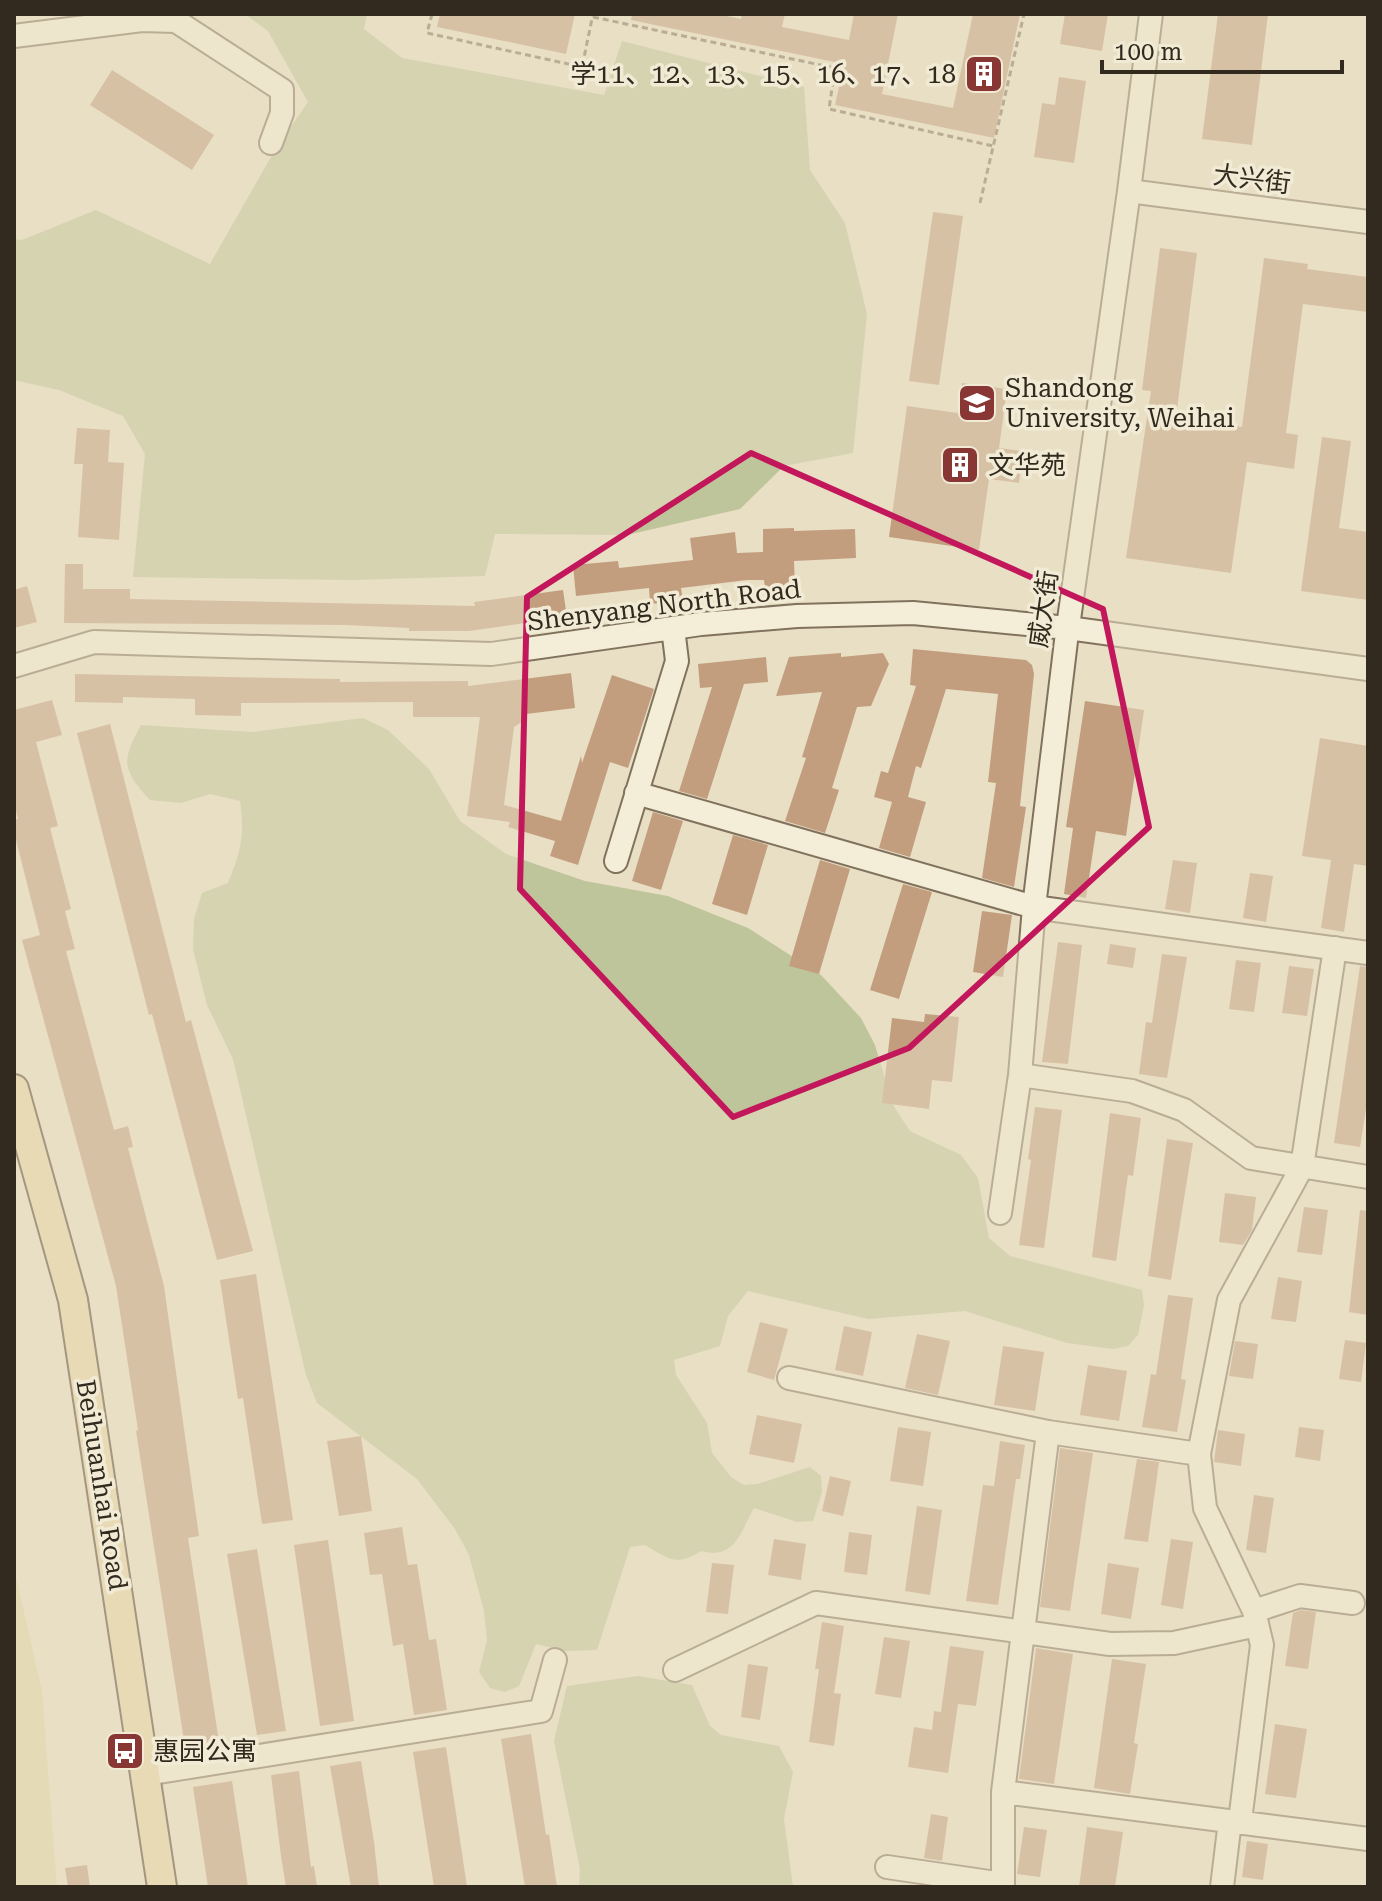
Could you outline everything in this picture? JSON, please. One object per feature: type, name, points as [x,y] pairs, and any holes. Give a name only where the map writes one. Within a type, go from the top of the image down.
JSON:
[{"type":"main road","name":"Beihuanhai Road","points":[[14,1089],[73,1300],[162,1887]]},
{"type":"street","name":"威大街","points":[[1000,1213],[1020,1075],[1034,907],[1067,635],[1151,14]]},
{"type":"street","points":[[14,36],[142,20],[176,21],[282,90],[282,113],[271,143]]},
{"type":"street","name":"大兴街","points":[[1129,191],[1368,222]]},
{"type":"street","name":"Shenyang North Road","points":[[14,666],[94,642],[491,654],[674,633],[910,624],[1067,635],[1368,669]]},
{"type":"street","points":[[616,861],[677,661],[674,633]]},
{"type":"street","name":"Shenyang North Road","points":[[14,678],[99,655],[502,664],[674,633]]},
{"type":"street","name":"Shenyang North Road","points":[[1067,635],[1368,680]]},
{"type":"street","points":[[636,793],[1034,907],[1368,953]]},
{"type":"street","points":[[1222,1887],[1262,1645],[1255,1618],[1205,1508],[1199,1454],[1229,1300],[1302,1167],[1335,948]]},
{"type":"street","points":[[1020,1075],[1132,1091],[1184,1110],[1251,1158],[1368,1177]]},
{"type":"street","points":[[789,1378],[1048,1432],[1199,1454]]},
{"type":"street","points":[[887,1867],[1003,1886],[1003,1792],[1048,1432]]},
{"type":"street","points":[[675,1670],[816,1603],[1110,1644],[1174,1643],[1255,1618],[1300,1596],[1353,1603]]},
{"type":"street","points":[[146,1774],[541,1711],[555,1660]]},
{"type":"street","points":[[1003,1792],[1368,1839]]},
{"type":"path","points":[[432,14],[427,33],[582,67],[593,16],[835,68],[829,109],[993,146]]},
{"type":"path","points":[[980,203],[1024,14]]},
{"type":"highlighted area","points":[[751,453],[1103,609],[1149,827],[909,1048],[733,1117],[520,889],[527,597]]},
{"type":"green space","points":[[245,14],[367,14],[364,29],[402,58],[604,95],[622,41],[804,87],[810,170],[845,223],[867,314],[853,453],[784,466],[740,509],[627,535],[495,534],[485,576],[354,580],[133,577],[145,454],[123,416],[59,390],[14,380],[14,239],[22,240],[96,210],[210,264],[275,150],[308,102],[268,31]]},
{"type":"green space","points":[[363,718],[388,730],[429,769],[460,821],[506,854],[585,881],[668,896],[748,928],[821,975],[861,1018],[875,1045],[893,1105],[910,1131],[961,1155],[978,1178],[989,1238],[1010,1256],[1142,1290],[1144,1305],[1138,1335],[1128,1346],[1113,1349],[1067,1343],[965,1311],[868,1319],[748,1291],[728,1316],[720,1346],[674,1360],[676,1375],[707,1423],[712,1453],[731,1477],[744,1485],[757,1484],[810,1467],[821,1476],[822,1492],[813,1521],[797,1522],[754,1508],[735,1542],[722,1552],[701,1551],[679,1560],[645,1545],[630,1547],[597,1650],[565,1651],[536,1644],[519,1686],[505,1692],[490,1688],[479,1672],[487,1640],[484,1611],[469,1555],[455,1529],[417,1479],[317,1403],[306,1375],[233,1059],[207,1005],[193,949],[194,919],[202,893],[228,883],[236,861],[242,834],[240,801],[210,794],[181,803],[150,800],[134,781],[128,765],[130,748],[141,725],[252,732]]},
{"type":"green space","points":[[638,1676],[692,1685],[710,1726],[721,1735],[779,1746],[793,1772],[784,1819],[793,1887],[579,1887],[580,1869],[554,1741],[567,1686]]},
{"type":"sand","points":[[14,1568],[42,1691],[57,1887],[14,1887]]},
{"type":"building","points":[[440,14],[575,14],[566,54],[437,27]]},
{"type":"building","name":"学11、12、13、15、16、17、18","points":[[632,14],[717,14],[741,19],[742,14],[785,14],[782,27],[849,40],[854,14],[898,14],[882,94],[953,108],[973,14],[1020,14],[994,138],[835,105],[844,64],[631,20]]},
{"type":"building","points":[[1065,14],[1108,14],[1102,51],[1060,44]]},
{"type":"building","points":[[1218,14],[1268,14],[1252,145],[1202,139]]},
{"type":"building","points":[[112,70],[214,135],[192,170],[90,105]]},
{"type":"building","points":[[1059,77],[1086,81],[1074,163],[1034,157],[1042,103],[1055,105]]},
{"type":"building","points":[[933,212],[963,216],[939,385],[909,381]]},
{"type":"building","points":[[1160,248],[1197,253],[1176,417],[1242,427],[1264,258],[1308,264],[1307,269],[1368,277],[1368,312],[1303,304],[1286,433],[1298,435],[1294,469],[1247,462],[1231,573],[1126,558],[1151,391],[1142,390]]},
{"type":"building","name":"文华苑","points":[[962,383],[1007,389],[999,448],[1023,451],[1019,483],[989,479],[979,550],[889,537],[907,406],[958,413]]},
{"type":"building","points":[[77,428],[110,430],[108,462],[124,463],[119,540],[78,537],[83,464],[74,464]]},
{"type":"building","points":[[1322,437],[1351,441],[1339,528],[1368,532],[1368,600],[1301,591]]},
{"type":"building","points":[[794,528],[794,531],[855,529],[856,558],[794,561],[795,588],[765,589],[764,580],[747,580],[681,588],[683,601],[650,604],[649,588],[576,596],[573,565],[618,561],[619,568],[693,560],[690,538],[735,532],[737,553],[763,552],[763,529]]},
{"type":"building","points":[[65,564],[83,564],[83,589],[130,589],[130,599],[475,606],[474,602],[563,590],[567,617],[469,631],[409,631],[409,628],[345,625],[64,623]]},
{"type":"building","points":[[27,586],[37,622],[14,628],[14,590]]},
{"type":"building","points":[[913,649],[1026,660],[1032,665],[1034,674],[1020,806],[1026,807],[1014,887],[982,878],[996,783],[988,782],[998,694],[946,689],[921,768],[916,766],[908,797],[926,802],[910,857],[879,848],[892,802],[874,797],[881,771],[888,773],[916,686],[910,685]]},
{"type":"building","points":[[841,653],[841,657],[883,653],[889,664],[871,706],[857,707],[832,788],[839,790],[825,833],[785,821],[806,758],[802,757],[822,692],[776,696],[789,657]]},
{"type":"building","points":[[766,657],[768,682],[744,684],[707,799],[679,791],[712,687],[700,688],[698,664]]},
{"type":"building","points":[[571,673],[575,708],[526,714],[522,722],[514,727],[504,805],[561,821],[581,756],[582,763],[612,675],[654,689],[628,768],[610,762],[578,865],[550,856],[555,841],[508,827],[510,822],[467,816],[480,717],[413,717],[413,702],[241,703],[241,716],[195,715],[195,699],[123,697],[123,703],[75,702],[75,674],[340,679],[340,682],[468,681],[468,686]]},
{"type":"building","points":[[52,700],[62,735],[36,742],[58,826],[50,828],[71,909],[65,911],[75,949],[66,951],[114,1130],[128,1126],[133,1147],[128,1148],[164,1286],[199,1536],[188,1538],[219,1742],[185,1747],[116,1286],[22,940],[40,935],[14,832],[14,820],[18,819],[14,802],[14,710]]},
{"type":"building","points":[[1085,701],[1144,710],[1126,836],[1096,831],[1086,898],[1064,894],[1073,828],[1066,827]]},
{"type":"building","points":[[110,724],[186,1022],[191,1020],[253,1251],[217,1260],[152,1014],[149,1015],[77,733]]},
{"type":"building","points":[[1320,738],[1368,746],[1368,866],[1354,864],[1344,932],[1321,928],[1331,860],[1302,856]]},
{"type":"building","points":[[653,812],[683,821],[661,890],[632,881]]},
{"type":"building","points":[[733,835],[768,845],[747,915],[712,904]]},
{"type":"building","points":[[820,860],[850,869],[819,974],[789,966]]},
{"type":"building","points":[[1173,860],[1197,863],[1190,913],[1165,909]]},
{"type":"building","points":[[1250,873],[1273,876],[1266,922],[1243,918]]},
{"type":"building","points":[[903,884],[932,892],[899,999],[870,990]]},
{"type":"building","points":[[982,911],[1012,915],[1003,977],[973,972]]},
{"type":"building","points":[[1058,942],[1082,945],[1068,1064],[1042,1062]]},
{"type":"building","points":[[1110,944],[1136,948],[1133,968],[1107,964]]},
{"type":"building","points":[[1162,954],[1187,957],[1167,1078],[1139,1074],[1146,1022],[1152,1023]]},
{"type":"building","points":[[1236,960],[1261,963],[1254,1012],[1229,1009]]},
{"type":"building","points":[[1289,966],[1314,969],[1307,1016],[1282,1013]]},
{"type":"building","points":[[1360,966],[1368,967],[1368,1096],[1360,1147],[1334,1143]]},
{"type":"building","points":[[925,1014],[959,1017],[952,1082],[932,1080],[929,1109],[882,1103],[892,1018],[924,1022]]},
{"type":"building","points":[[1035,1107],[1062,1110],[1044,1248],[1019,1245]]},
{"type":"building","points":[[1110,1113],[1141,1118],[1133,1176],[1128,1175],[1116,1261],[1092,1257]]},
{"type":"building","points":[[1167,1139],[1193,1143],[1171,1280],[1148,1276]]},
{"type":"building","points":[[1225,1193],[1256,1197],[1252,1230],[1243,1245],[1219,1242]]},
{"type":"building","points":[[1304,1207],[1328,1210],[1322,1255],[1297,1252]]},
{"type":"building","points":[[1360,1210],[1368,1211],[1368,1315],[1349,1312]]},
{"type":"building","points":[[256,1274],[293,1520],[262,1524],[243,1398],[238,1399],[220,1280]]},
{"type":"building","points":[[1278,1277],[1302,1281],[1296,1322],[1271,1319]]},
{"type":"building","points":[[1168,1295],[1193,1298],[1181,1379],[1186,1380],[1177,1432],[1142,1427],[1151,1374],[1156,1375]]},
{"type":"building","points":[[760,1322],[788,1329],[774,1380],[747,1372]]},
{"type":"building","points":[[844,1326],[872,1332],[863,1376],[835,1370]]},
{"type":"building","points":[[917,1334],[950,1341],[938,1395],[905,1388]]},
{"type":"building","points":[[1345,1340],[1366,1343],[1361,1382],[1339,1379]]},
{"type":"building","points":[[1235,1341],[1258,1344],[1253,1379],[1229,1376]]},
{"type":"building","points":[[1003,1346],[1044,1352],[1035,1411],[994,1405]]},
{"type":"building","points":[[1088,1365],[1127,1371],[1119,1421],[1080,1415]]},
{"type":"building","points":[[757,1415],[802,1424],[794,1463],[749,1454]]},
{"type":"building","points":[[898,1427],[931,1432],[923,1486],[890,1481]]},
{"type":"building","points":[[1299,1427],[1324,1430],[1320,1461],[1295,1457]]},
{"type":"building","points":[[1218,1430],[1245,1434],[1241,1466],[1214,1462]]},
{"type":"building","points":[[361,1436],[372,1511],[339,1516],[327,1441]]},
{"type":"building","points":[[1000,1441],[1025,1445],[1020,1479],[1016,1479],[998,1605],[966,1601],[983,1485],[994,1486]]},
{"type":"building","points":[[1060,1448],[1093,1453],[1070,1611],[1040,1607]]},
{"type":"building","points":[[1137,1459],[1159,1462],[1148,1542],[1124,1539]]},
{"type":"building","points":[[830,1476],[851,1481],[843,1516],[822,1511]]},
{"type":"building","points":[[1254,1495],[1274,1498],[1266,1553],[1246,1550]]},
{"type":"building","points":[[917,1506],[942,1510],[930,1595],[905,1591]]},
{"type":"building","points":[[402,1527],[408,1565],[417,1564],[429,1640],[436,1639],[447,1710],[414,1715],[403,1644],[393,1646],[382,1574],[370,1575],[364,1533]]},
{"type":"building","points":[[849,1532],[872,1535],[867,1575],[844,1572]]},
{"type":"building","points":[[774,1539],[806,1544],[801,1580],[768,1575]]},
{"type":"building","points":[[1171,1539],[1193,1542],[1183,1609],[1161,1605]]},
{"type":"building","points":[[328,1540],[354,1721],[320,1726],[294,1545]]},
{"type":"building","points":[[257,1549],[286,1731],[257,1735],[227,1554]]},
{"type":"building","points":[[712,1563],[734,1565],[728,1614],[706,1612]]},
{"type":"building","points":[[1108,1563],[1139,1568],[1131,1619],[1101,1614]]},
{"type":"building","points":[[1301,1610],[1316,1612],[1308,1669],[1285,1666],[1293,1613]]},
{"type":"building","points":[[822,1622],[844,1626],[834,1693],[841,1694],[834,1746],[809,1742]]},
{"type":"building","points":[[884,1637],[910,1641],[901,1698],[875,1694]]},
{"type":"building","points":[[950,1646],[984,1651],[976,1706],[958,1704],[948,1773],[908,1767],[914,1727],[932,1730],[934,1711],[941,1712]]},
{"type":"building","points":[[1036,1648],[1073,1654],[1054,1784],[1019,1779]]},
{"type":"building","points":[[1112,1659],[1146,1664],[1130,1794],[1094,1788]]},
{"type":"building","points":[[748,1664],[768,1667],[760,1720],[741,1717]]},
{"type":"building","points":[[1275,1724],[1307,1729],[1296,1798],[1265,1794]]},
{"type":"building","points":[[531,1734],[557,1887],[525,1887],[501,1739]]},
{"type":"building","points":[[446,1747],[467,1887],[434,1887],[413,1752]]},
{"type":"building","points":[[361,1761],[379,1887],[351,1887],[330,1766]]},
{"type":"building","points":[[299,1771],[311,1867],[314,1866],[317,1887],[286,1887],[281,1856],[271,1775]]},
{"type":"building","points":[[232,1781],[248,1887],[208,1887],[193,1787]]},
{"type":"building","points":[[931,1814],[948,1817],[942,1861],[924,1858]]},
{"type":"building","points":[[1024,1827],[1047,1830],[1040,1877],[1017,1874]]},
{"type":"building","points":[[1087,1827],[1123,1832],[1115,1887],[1079,1887]]},
{"type":"building","points":[[1247,1841],[1268,1844],[1263,1880],[1242,1877]]},
{"type":"building","points":[[87,1865],[90,1887],[68,1887],[65,1868]]},
{"type":"place","name":"学11、12、13、15、16、17、18","points":[[984,74]]},
{"type":"place","name":"Shandong University, Weihai","points":[[977,403]]},
{"type":"place","name":"文华苑","points":[[960,465]]},
{"type":"place","name":"惠园公寓","points":[[125,1751]]}]
